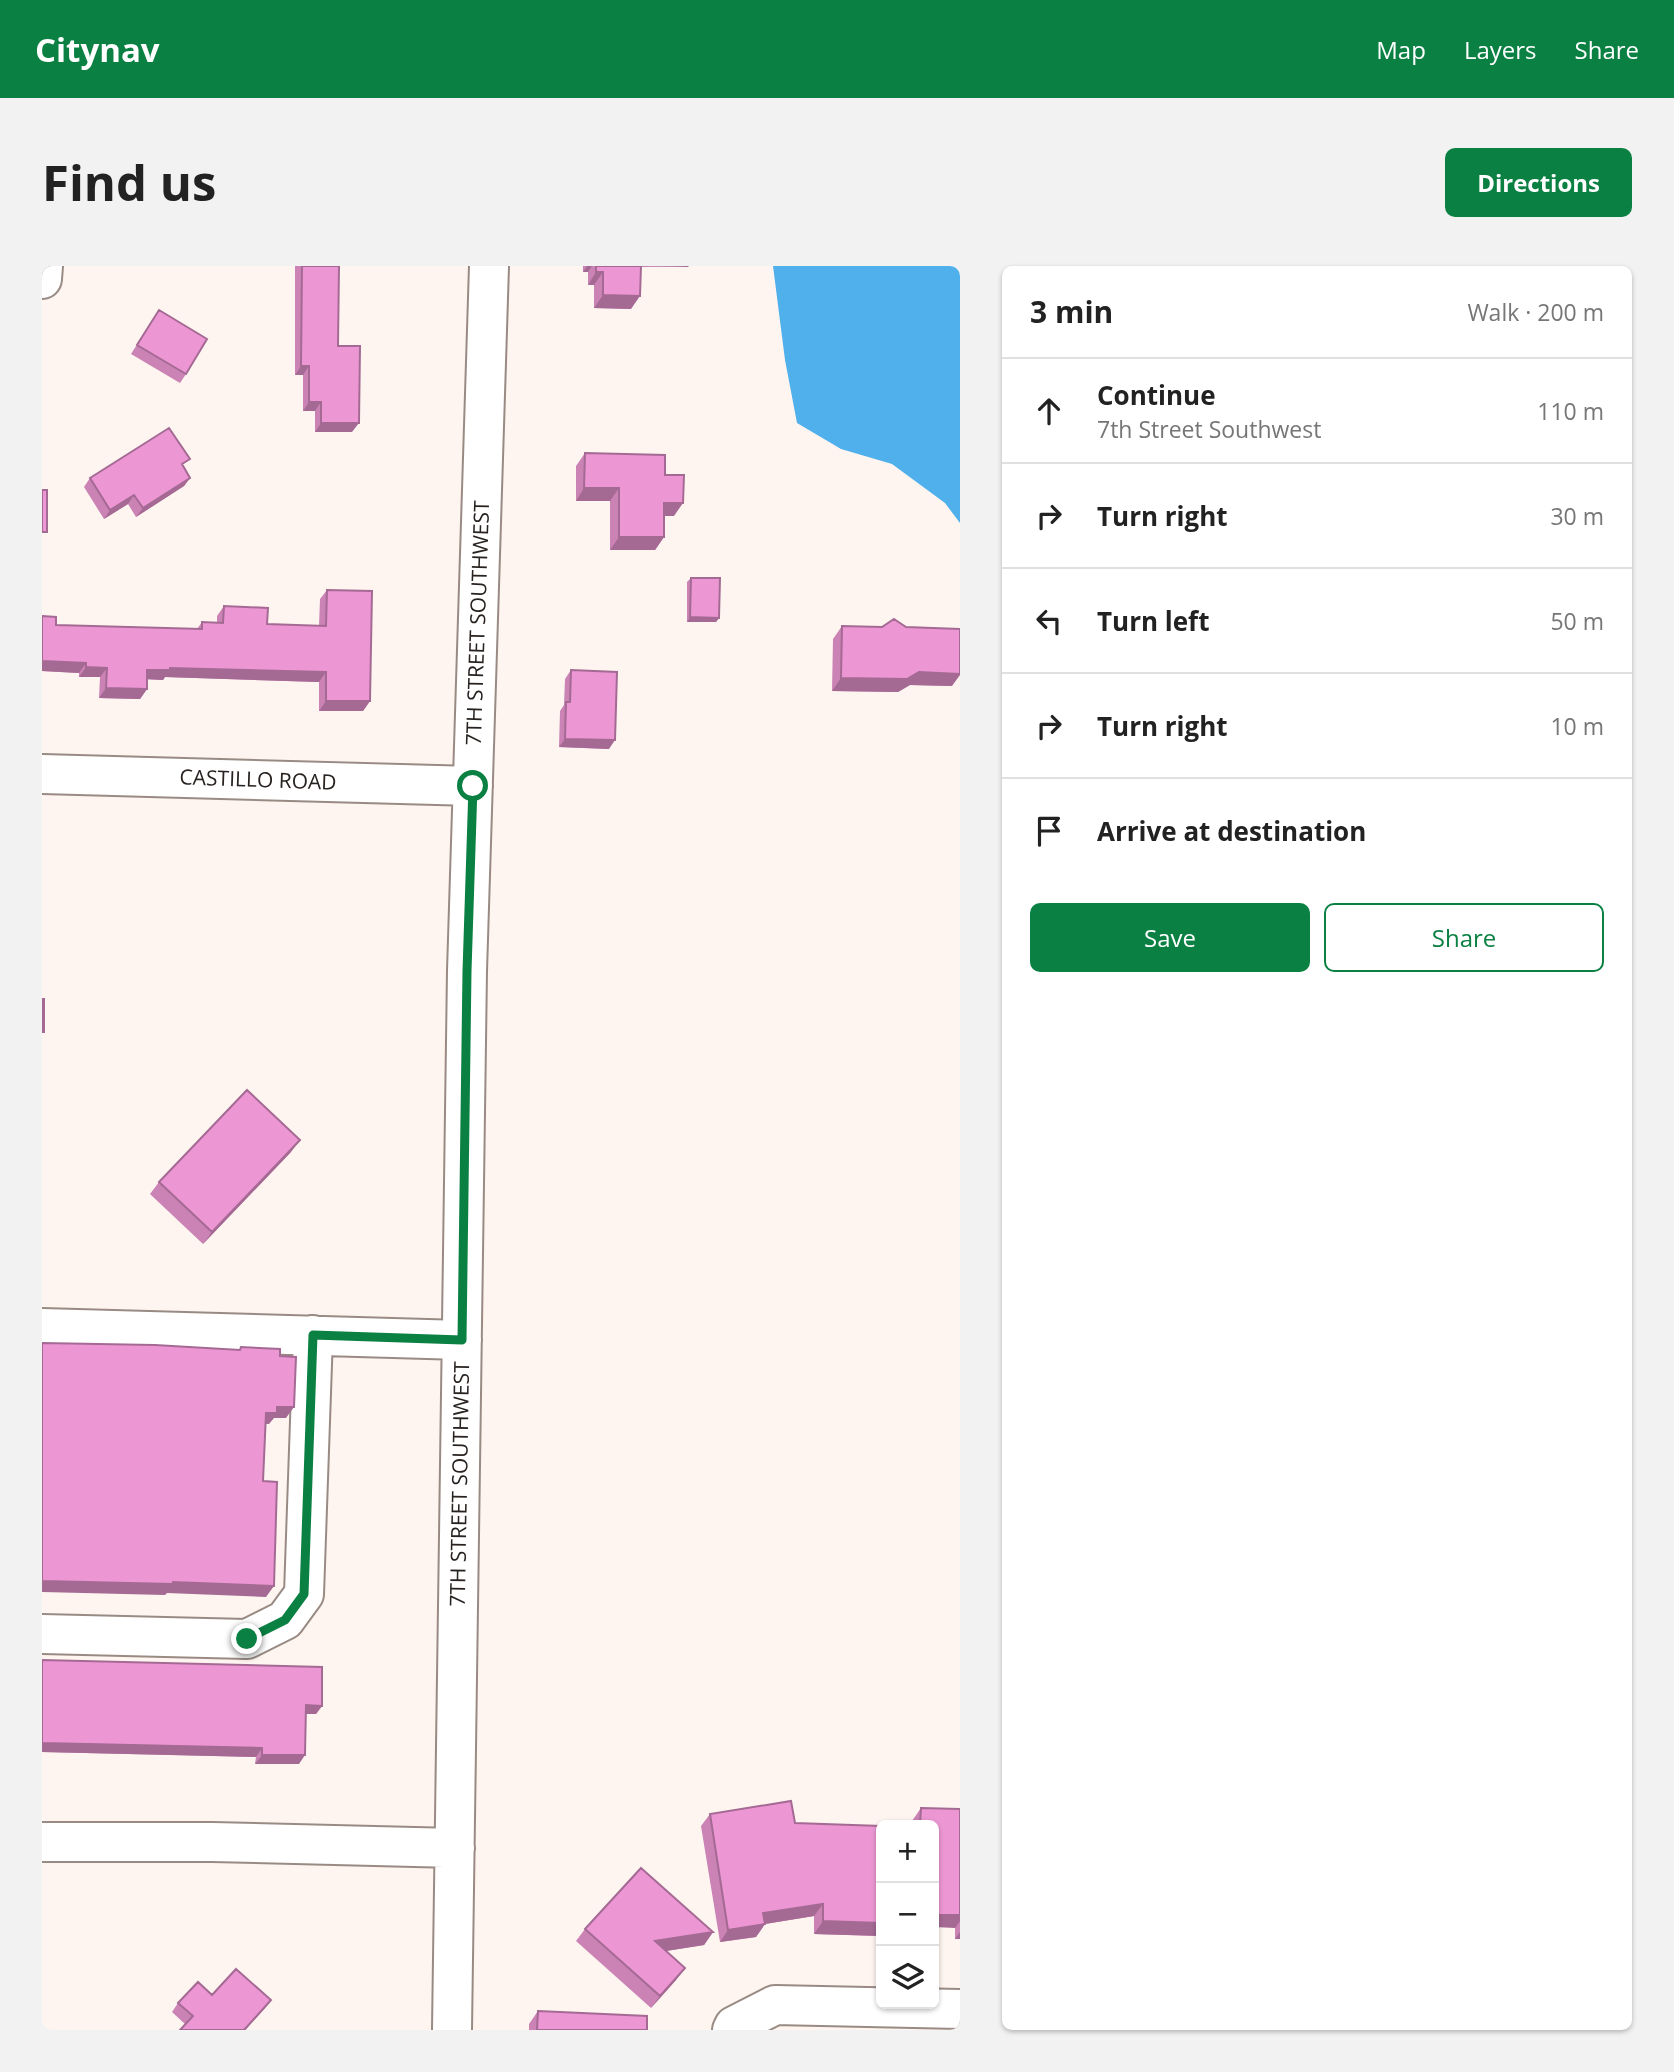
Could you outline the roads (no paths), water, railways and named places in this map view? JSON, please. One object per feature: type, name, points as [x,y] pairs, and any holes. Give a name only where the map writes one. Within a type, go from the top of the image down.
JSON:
[{"type":"street","points":[[42,279],[43,266]]},
{"type":"street","name":"7TH STREET SOUTHWEST","points":[[452,2030],[467,971],[489,266]]},
{"type":"street","name":"CASTILLO ROAD","points":[[42,774],[473,786]]},
{"type":"street","points":[[42,1328],[462,1340]]},
{"type":"street","points":[[42,1634],[247,1639],[285,1620],[304,1594],[313,1335]]},
{"type":"street","points":[[42,1842],[212,1842],[455,1848]]},
{"type":"street","points":[[732,2030],[734,2026],[775,2005],[960,2009]]},
{"type":"water","points":[[773,266],[960,266],[960,523],[945,503],[892,464],[841,449],[797,423],[785,360]]}]
